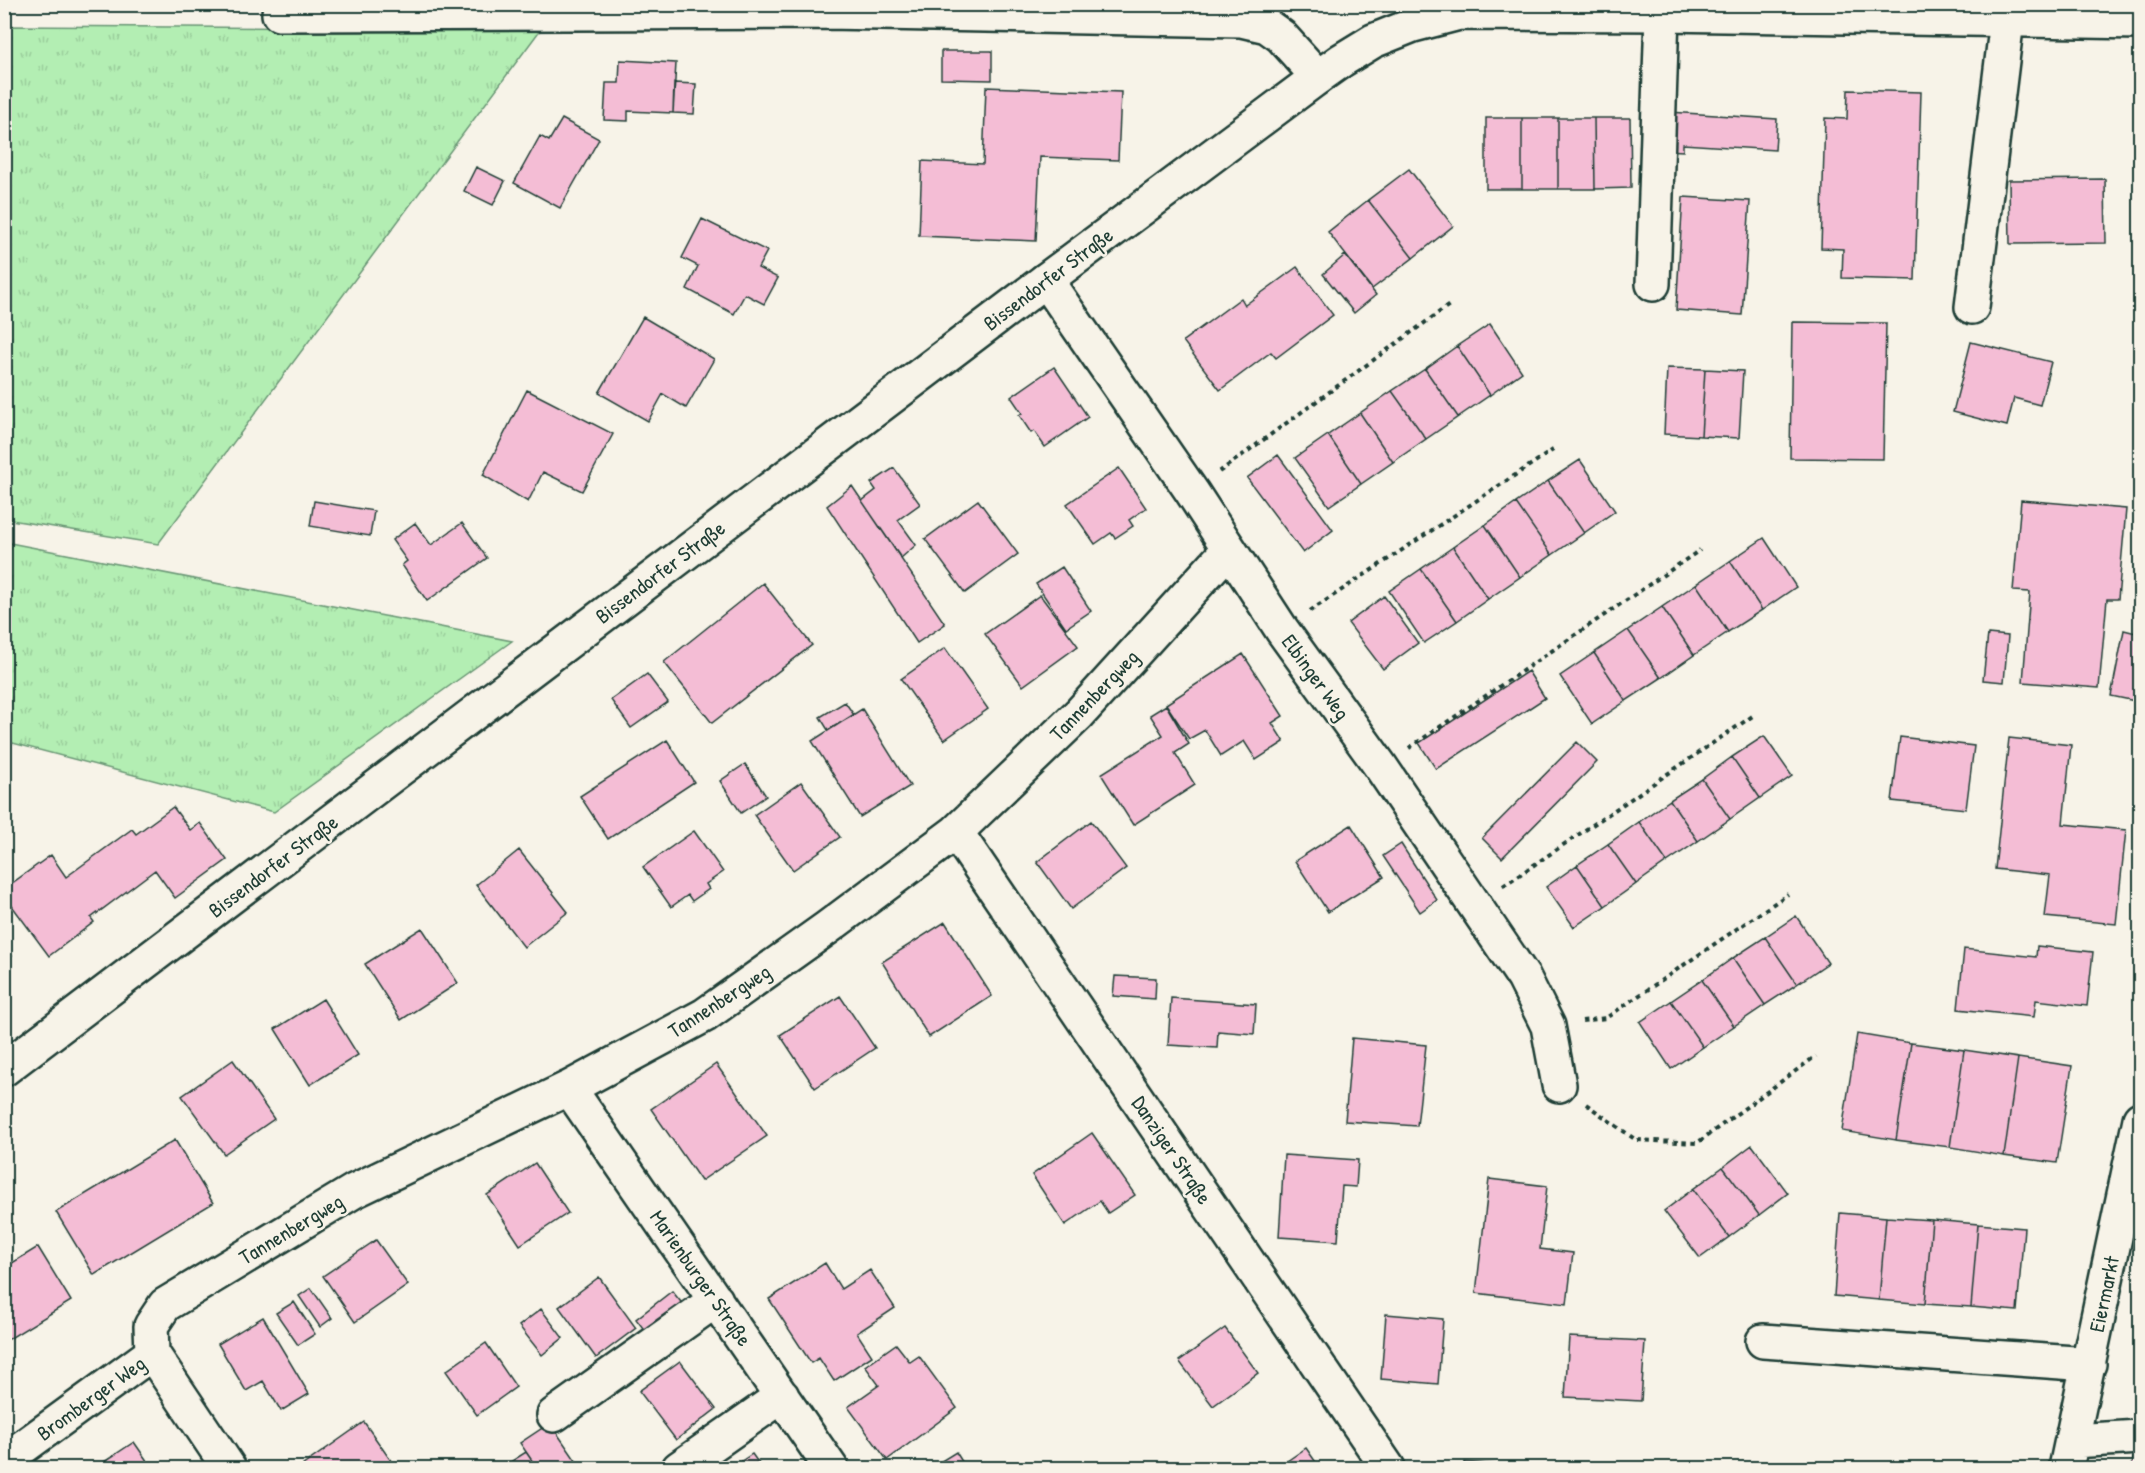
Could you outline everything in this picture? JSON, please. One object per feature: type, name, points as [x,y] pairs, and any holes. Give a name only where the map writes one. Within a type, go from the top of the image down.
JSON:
[{"type":"street","points":[[279,9],[826,8],[1241,20],[1266,15],[1281,36],[1318,77]]},
{"type":"street","name":"Bissendorfer Straße","points":[[4,1069],[1046,280],[1318,77],[1373,41],[1413,25],[1459,13],[1662,14],[1794,10],[2007,20],[2140,22]]},
{"type":"street","points":[[1653,284],[1662,14]]},
{"type":"street","points":[[1972,307],[2007,20]]},
{"type":"street","name":"Elbinger Weg","points":[[1046,280],[1192,492],[1282,630],[1381,767],[1524,978],[1548,1026],[1559,1085]]},
{"type":"street","name":"Tannenbergweg","points":[[152,1353],[151,1326],[165,1305],[354,1191],[569,1088],[705,1015],[956,832],[1079,714],[1229,549]]},
{"type":"street","name":"Danziger Straße","points":[[956,832],[1388,1468]]},
{"type":"street","name":"Marienburger Straße","points":[[569,1088],[831,1468]]},
{"type":"street","name":"Eiermarkt","points":[[2069,1455],[2140,1119]]},
{"type":"street","points":[[554,1415],[717,1300]]},
{"type":"street","points":[[1762,1341],[2089,1364]]},
{"type":"street","name":"Bromberger Weg","points":[[4,1461],[152,1353],[229,1468]]},
{"type":"street","points":[[679,1468],[782,1396]]},
{"type":"street","points":[[2069,1455],[2140,1437]]},
{"type":"path","points":[[1192,492],[1452,303]]},
{"type":"path","points":[[1282,630],[1553,450]]},
{"type":"path","points":[[1381,767],[1701,550]]},
{"type":"path","points":[[1475,905],[1754,715]]},
{"type":"path","points":[[1548,1026],[1606,1018],[1788,894]]},
{"type":"path","points":[[1559,1085],[1636,1140],[1697,1143],[1816,1056]]},
{"type":"green space","points":[[4,26],[541,29],[158,544],[5,519]]},
{"type":"green space","points":[[4,542],[512,641],[274,812],[5,741]]},
{"type":"building","points":[[941,51],[992,51],[992,80],[941,79]]},
{"type":"building","points":[[620,60],[676,63],[673,113],[628,111],[628,121],[604,120],[606,83],[619,83]]},
{"type":"building","points":[[674,83],[696,84],[694,114],[673,113]]},
{"type":"building","points":[[986,87],[1121,92],[1118,160],[1040,157],[1036,241],[919,236],[922,161],[983,164]]},
{"type":"building","points":[[1848,90],[1921,92],[1915,280],[1842,278],[1843,249],[1821,248],[1825,118],[1847,119]]},
{"type":"building","points":[[1669,112],[1777,119],[1775,150],[1683,144],[1683,151],[1666,150]]},
{"type":"building","points":[[1486,118],[1522,118],[1522,189],[1486,189]]},
{"type":"building","points":[[1522,118],[1558,118],[1558,189],[1522,189]]},
{"type":"building","points":[[1558,118],[1594,118],[1595,189],[1558,189]]},
{"type":"building","points":[[1594,118],[1630,118],[1631,188],[1595,189]]},
{"type":"building","points":[[562,119],[599,139],[560,208],[514,183],[540,136],[549,141]]},
{"type":"building","points":[[476,167],[505,181],[493,205],[464,191]]},
{"type":"building","points":[[1409,169],[1453,226],[1413,258],[1368,200]]},
{"type":"building","points":[[2105,179],[2106,243],[2010,244],[2009,180]]},
{"type":"building","points":[[1683,197],[1750,201],[1742,315],[1676,310]]},
{"type":"building","points":[[1368,200],[1413,258],[1372,289],[1328,232]]},
{"type":"building","points":[[702,219],[767,251],[758,268],[778,278],[764,304],[745,294],[734,314],[687,289],[698,266],[682,258]]},
{"type":"building","points":[[1345,255],[1376,295],[1354,313],[1323,274]]},
{"type":"building","points":[[1297,267],[1333,315],[1276,358],[1271,352],[1220,390],[1183,341],[1241,298],[1245,305]]},
{"type":"building","points":[[643,317],[714,359],[686,408],[663,394],[648,421],[599,393]]},
{"type":"building","points":[[1792,322],[1886,323],[1883,459],[1790,458]]},
{"type":"building","points":[[1490,324],[1522,372],[1490,395],[1457,346]]},
{"type":"building","points":[[1971,342],[2051,362],[2040,405],[2014,398],[2007,426],[1953,412]]},
{"type":"building","points":[[1457,346],[1490,395],[1458,417],[1425,369]]},
{"type":"building","points":[[1054,367],[1088,417],[1045,447],[1034,431],[1031,433],[1019,415],[1022,413],[1011,397]]},
{"type":"building","points":[[1667,368],[1705,369],[1701,436],[1664,434]]},
{"type":"building","points":[[1425,369],[1458,417],[1426,439],[1392,391]]},
{"type":"building","points":[[1705,369],[1743,371],[1739,438],[1701,436]]},
{"type":"building","points":[[527,390],[613,434],[582,491],[543,472],[528,502],[483,475]]},
{"type":"building","points":[[1392,391],[1426,439],[1393,462],[1360,413]]},
{"type":"building","points":[[1360,413],[1393,462],[1361,484],[1328,435]]},
{"type":"building","points":[[1328,435],[1361,484],[1329,506],[1295,458]]},
{"type":"building","points":[[1278,455],[1333,530],[1303,553],[1247,478]]},
{"type":"building","points":[[1580,460],[1615,511],[1584,533],[1548,481]]},
{"type":"building","points":[[894,468],[920,504],[898,520],[916,545],[901,558],[862,501],[876,490],[871,483]]},
{"type":"building","points":[[1119,468],[1146,508],[1129,520],[1133,526],[1115,538],[1111,533],[1095,544],[1067,504]]},
{"type":"building","points":[[1548,481],[1584,533],[1552,555],[1516,503]]},
{"type":"building","points":[[852,486],[945,624],[917,643],[827,506]]},
{"type":"building","points":[[978,500],[1018,554],[965,593],[925,539]]},
{"type":"building","points":[[2021,500],[2126,509],[2118,599],[2107,599],[2099,688],[2023,682],[2030,592],[2013,591]]},
{"type":"building","points":[[314,501],[374,511],[370,536],[310,526]]},
{"type":"building","points":[[1516,503],[1552,555],[1520,577],[1485,525]]},
{"type":"building","points":[[415,523],[431,545],[462,523],[487,558],[427,601],[402,565],[407,561],[392,540]]},
{"type":"building","points":[[1485,525],[1520,577],[1488,599],[1453,547]]},
{"type":"building","points":[[1764,538],[1796,587],[1762,610],[1730,561]]},
{"type":"building","points":[[1453,547],[1488,599],[1457,621],[1421,569]]},
{"type":"building","points":[[1730,561],[1762,610],[1728,632],[1696,584]]},
{"type":"building","points":[[1062,567],[1091,611],[1066,628],[1036,584]]},
{"type":"building","points":[[1421,569],[1457,621],[1424,643],[1389,591]]},
{"type":"building","points":[[763,583],[812,645],[712,723],[664,662]]},
{"type":"building","points":[[1696,584],[1728,632],[1694,655],[1662,607]]},
{"type":"building","points":[[1040,595],[1078,646],[1023,686],[985,634]]},
{"type":"building","points":[[1384,596],[1418,643],[1383,669],[1348,623]]},
{"type":"building","points":[[1662,607],[1694,655],[1661,678],[1628,630]]},
{"type":"building","points":[[1628,630],[1661,678],[1626,701],[1594,653]]},
{"type":"building","points":[[2124,630],[2140,634],[2140,702],[2111,696]]},
{"type":"building","points":[[1988,634],[2008,636],[2004,682],[1983,680]]},
{"type":"building","points":[[945,648],[988,709],[944,740],[901,679]]},
{"type":"building","points":[[1594,653],[1626,701],[1592,724],[1560,676]]},
{"type":"building","points":[[1243,654],[1283,716],[1272,723],[1284,742],[1256,760],[1244,741],[1221,756],[1205,730],[1189,739],[1166,704]]},
{"type":"building","points":[[1528,671],[1545,698],[1436,769],[1419,743]]},
{"type":"building","points":[[647,674],[668,702],[631,728],[611,700]]},
{"type":"building","points":[[845,702],[854,715],[828,730],[820,717]]},
{"type":"building","points":[[1166,705],[1189,744],[1175,753],[1195,785],[1133,825],[1101,774],[1163,735],[1150,715]]},
{"type":"building","points":[[862,709],[910,786],[860,817],[812,741]]},
{"type":"building","points":[[1764,736],[1792,776],[1760,798],[1732,757]]},
{"type":"building","points":[[1900,737],[1974,746],[1966,809],[1892,801]]},
{"type":"building","points":[[2009,738],[2071,745],[2063,824],[2126,830],[2116,924],[2045,917],[2050,875],[1995,869]]},
{"type":"building","points":[[667,740],[694,782],[608,839],[580,796]]},
{"type":"building","points":[[1577,742],[1597,762],[1502,858],[1482,838]]},
{"type":"building","points":[[1732,757],[1760,798],[1730,819],[1702,779]]},
{"type":"building","points":[[745,764],[766,796],[741,813],[720,781]]},
{"type":"building","points":[[1702,779],[1730,819],[1698,841],[1670,800]]},
{"type":"building","points":[[801,782],[840,837],[793,870],[754,815]]},
{"type":"building","points":[[1670,800],[1698,841],[1667,862],[1639,822]]},
{"type":"building","points":[[173,807],[190,830],[200,823],[227,860],[175,898],[155,870],[91,918],[94,922],[49,956],[4,895],[4,889],[51,855],[66,877],[132,829],[136,834]]},
{"type":"building","points":[[1091,821],[1126,868],[1071,909],[1037,862]]},
{"type":"building","points":[[1639,822],[1667,862],[1636,884],[1608,844]]},
{"type":"building","points":[[1351,825],[1384,877],[1328,912],[1295,861]]},
{"type":"building","points":[[694,831],[723,872],[706,884],[709,889],[692,901],[688,895],[671,907],[643,867]]},
{"type":"building","points":[[1401,844],[1437,900],[1420,912],[1383,856]]},
{"type":"building","points":[[1608,844],[1636,884],[1605,906],[1577,865]]},
{"type":"building","points":[[519,850],[568,912],[524,947],[476,885]]},
{"type":"building","points":[[1577,865],[1605,906],[1574,927],[1546,887]]},
{"type":"building","points":[[1796,916],[1828,963],[1797,984],[1765,937]]},
{"type":"building","points":[[945,922],[992,996],[929,1037],[882,962]]},
{"type":"building","points":[[422,928],[458,983],[401,1020],[365,964]]},
{"type":"building","points":[[1765,937],[1797,984],[1765,1005],[1733,958]]},
{"type":"building","points":[[4,945],[12,956],[4,962]]},
{"type":"building","points":[[2037,946],[2093,952],[2087,1006],[2036,1000],[2034,1017],[1958,1009],[1964,949],[2036,957]]},
{"type":"building","points":[[1733,958],[1765,1005],[1734,1026],[1702,980]]},
{"type":"building","points":[[1115,976],[1156,978],[1155,999],[1113,996]]},
{"type":"building","points":[[1702,980],[1734,1026],[1703,1047],[1671,1001]]},
{"type":"building","points":[[840,996],[875,1048],[815,1088],[780,1035]]},
{"type":"building","points":[[1171,998],[1256,1004],[1254,1034],[1218,1031],[1217,1048],[1168,1045]]},
{"type":"building","points":[[323,999],[358,1055],[310,1085],[275,1029]]},
{"type":"building","points":[[1671,1001],[1703,1047],[1671,1069],[1640,1022]]},
{"type":"building","points":[[1857,1034],[1911,1043],[1896,1140],[1842,1131]]},
{"type":"building","points":[[1352,1038],[1426,1045],[1417,1126],[1345,1121]]},
{"type":"building","points":[[1911,1043],[1964,1050],[1950,1147],[1896,1140]]},
{"type":"building","points":[[1964,1050],[2018,1058],[2004,1156],[1950,1147]]},
{"type":"building","points":[[2018,1058],[2072,1066],[2057,1163],[2004,1156]]},
{"type":"building","points":[[233,1060],[274,1119],[224,1154],[182,1096]]},
{"type":"building","points":[[716,1064],[767,1136],[701,1181],[651,1109]]},
{"type":"building","points":[[1092,1133],[1135,1195],[1108,1213],[1100,1201],[1065,1225],[1032,1175]]},
{"type":"building","points":[[175,1140],[213,1203],[94,1275],[56,1212]]},
{"type":"building","points":[[1752,1145],[1788,1193],[1759,1215],[1723,1167]]},
{"type":"building","points":[[1284,1155],[1358,1160],[1356,1187],[1342,1186],[1338,1241],[1279,1237]]},
{"type":"building","points":[[535,1163],[568,1213],[520,1245],[487,1195]]},
{"type":"building","points":[[1723,1167],[1759,1215],[1729,1237],[1693,1189]]},
{"type":"building","points":[[1489,1179],[1547,1186],[1540,1249],[1573,1253],[1567,1304],[1476,1293]]},
{"type":"building","points":[[1693,1189],[1729,1237],[1700,1258],[1664,1211]]},
{"type":"building","points":[[1840,1213],[1886,1217],[1879,1300],[1834,1296]]},
{"type":"building","points":[[1886,1217],[1932,1220],[1925,1304],[1879,1300]]},
{"type":"building","points":[[1932,1220],[1978,1224],[1971,1307],[1925,1304]]},
{"type":"building","points":[[1978,1224],[2024,1228],[2017,1311],[1971,1307]]},
{"type":"building","points":[[376,1240],[408,1285],[355,1322],[323,1276]]},
{"type":"building","points":[[38,1247],[71,1301],[4,1342],[4,1268]]},
{"type":"building","points":[[825,1263],[841,1289],[870,1270],[895,1308],[857,1333],[872,1356],[834,1381],[819,1358],[811,1363],[769,1299]]},
{"type":"building","points":[[599,1277],[636,1328],[596,1358],[559,1307]]},
{"type":"building","points":[[311,1288],[332,1318],[320,1327],[299,1296]]},
{"type":"building","points":[[672,1291],[685,1307],[649,1336],[636,1319]]},
{"type":"building","points":[[294,1302],[315,1334],[298,1345],[276,1313]]},
{"type":"building","points":[[541,1309],[563,1338],[542,1355],[519,1326]]},
{"type":"building","points":[[1386,1314],[1443,1319],[1438,1384],[1381,1379]]},
{"type":"building","points":[[263,1317],[309,1394],[281,1411],[263,1381],[246,1391],[218,1344]]},
{"type":"building","points":[[1225,1328],[1258,1373],[1213,1406],[1179,1361]]},
{"type":"building","points":[[1569,1337],[1645,1341],[1641,1401],[1565,1397]]},
{"type":"building","points":[[486,1343],[516,1387],[477,1415],[446,1371]]},
{"type":"building","points":[[896,1344],[910,1362],[919,1356],[957,1408],[887,1460],[848,1407],[879,1385],[865,1366]]},
{"type":"building","points":[[680,1361],[716,1409],[676,1440],[639,1391]]},
{"type":"building","points":[[364,1422],[396,1468],[299,1468]]},
{"type":"building","points":[[550,1423],[581,1468],[537,1468],[520,1443]]},
{"type":"building","points":[[134,1442],[152,1468],[95,1468]]},
{"type":"building","points":[[1306,1448],[1320,1468],[1277,1468]]},
{"type":"building","points":[[2140,1451],[2140,1468],[2131,1468],[2135,1452]]},
{"type":"building","points":[[526,1452],[537,1468],[501,1468]]},
{"type":"building","points":[[956,1452],[966,1468],[930,1468]]},
{"type":"building","points":[[752,1454],[762,1468],[731,1468]]},
{"type":"building","points":[[1464,1462],[1536,1468],[1464,1468]]}]
